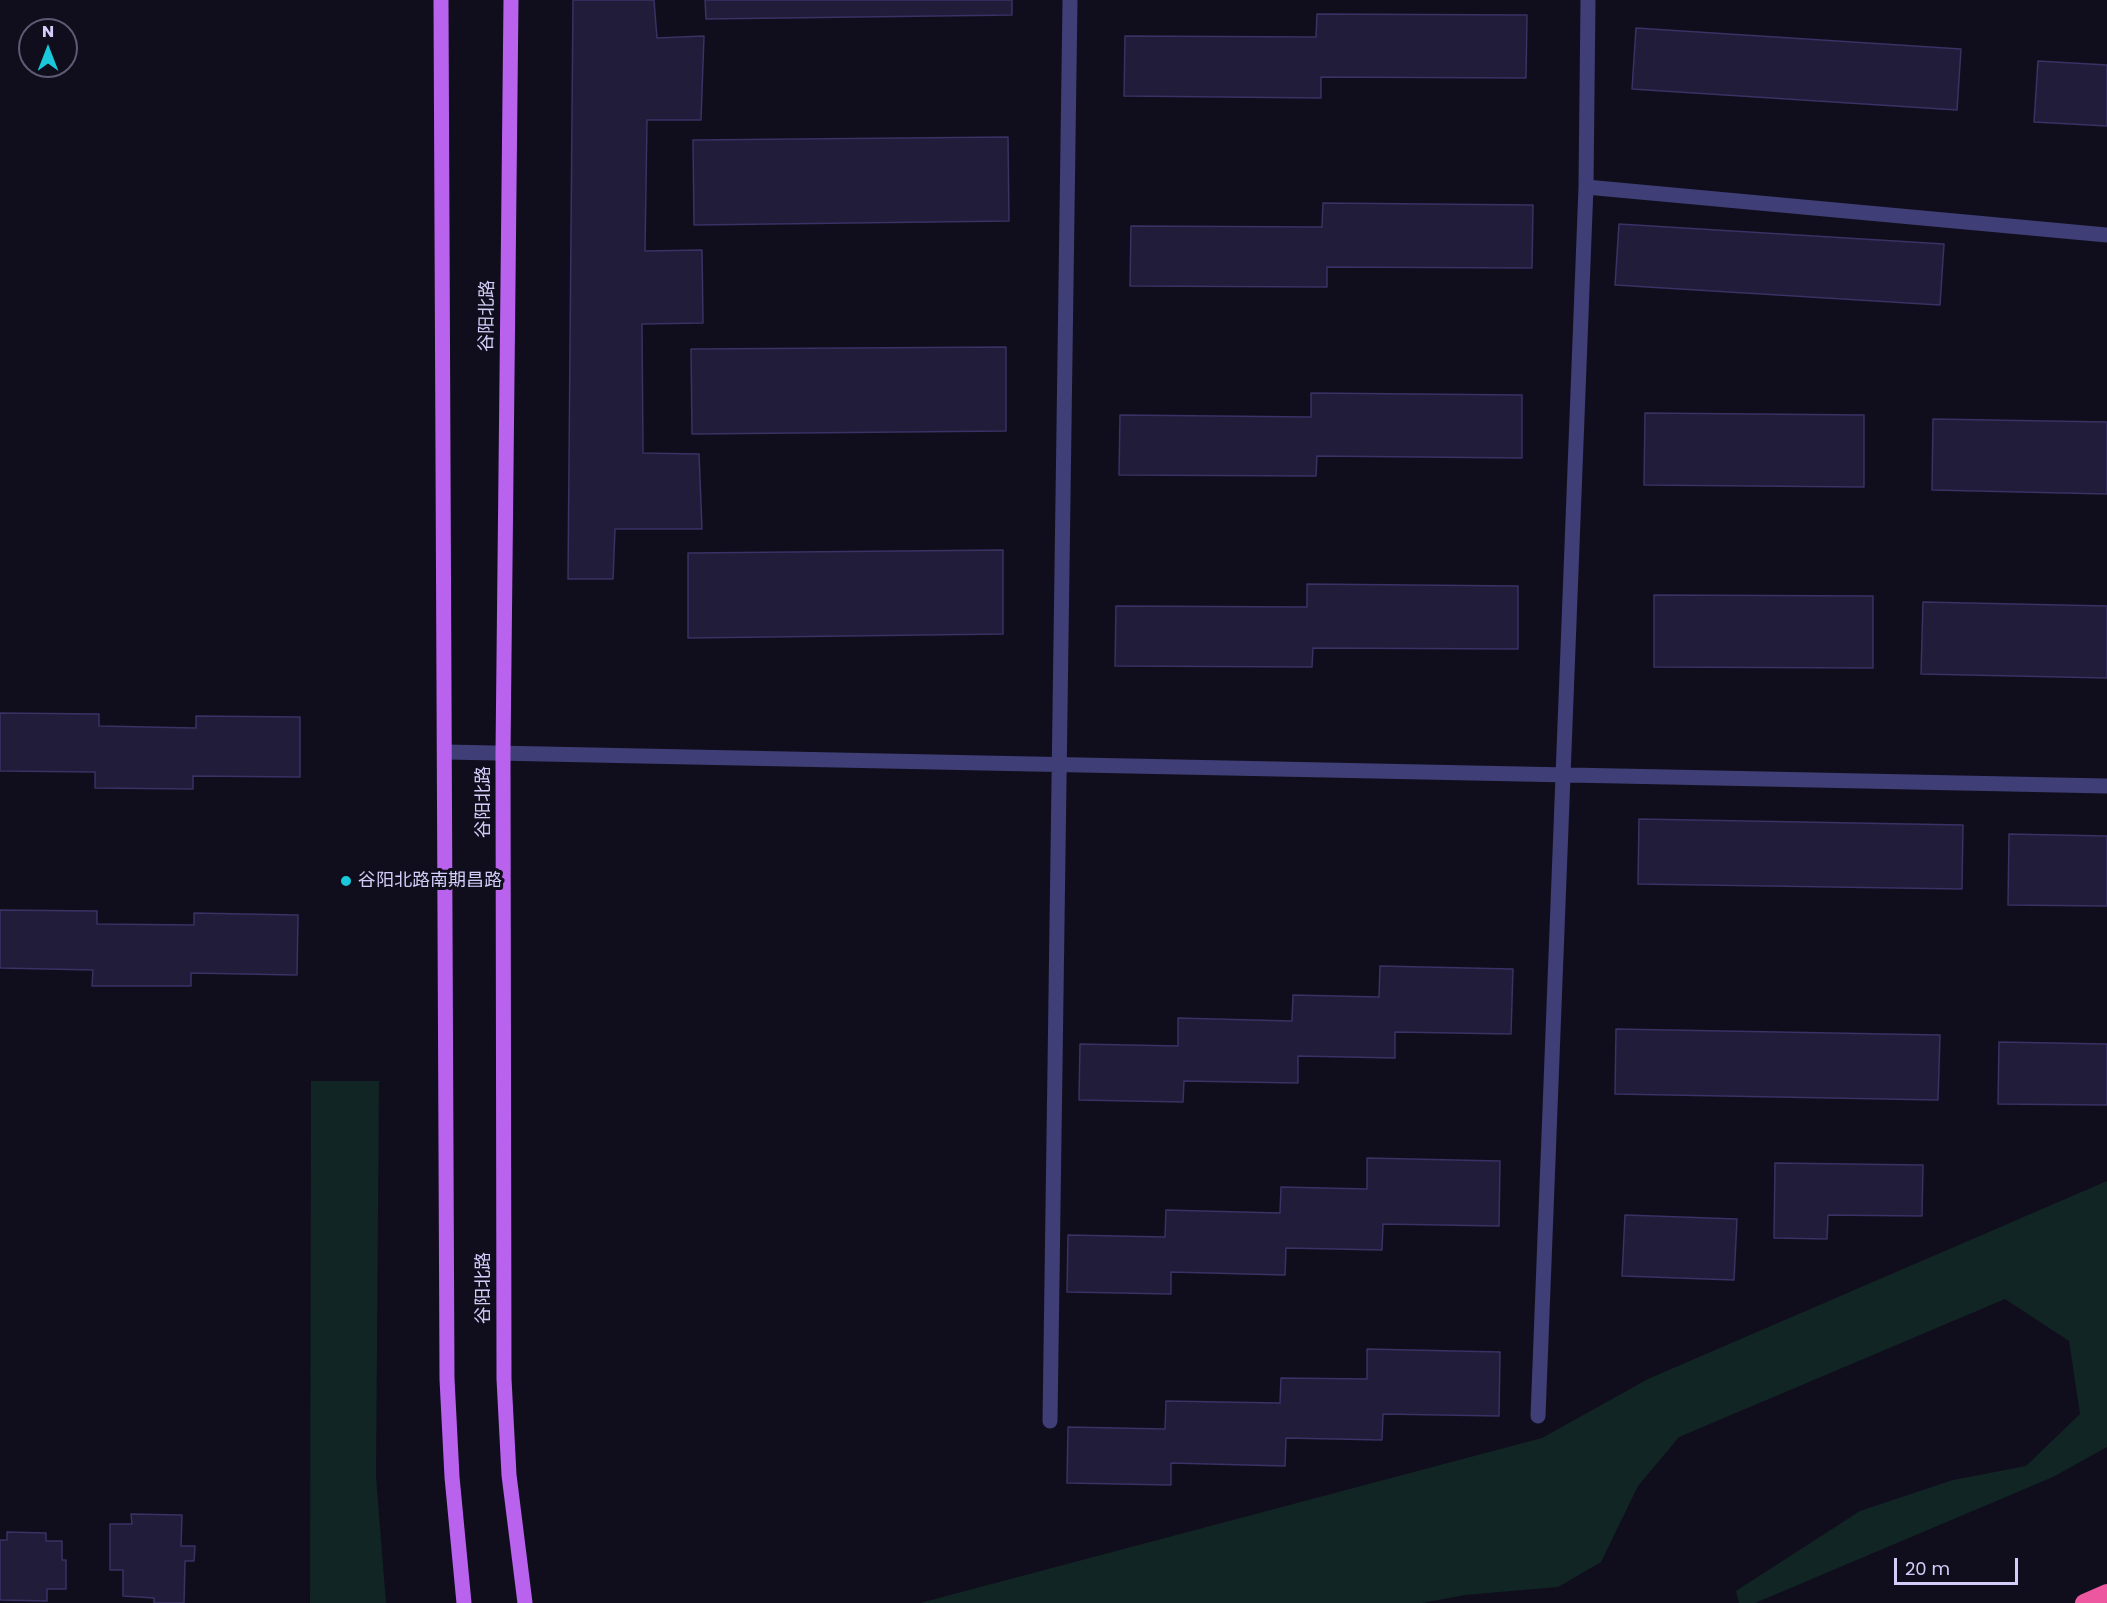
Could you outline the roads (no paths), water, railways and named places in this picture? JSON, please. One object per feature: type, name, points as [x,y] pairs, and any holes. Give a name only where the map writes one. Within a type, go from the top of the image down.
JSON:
[{"type":"highway","points":[[2085,1603],[2107,1593]]},
{"type":"main road","name":"谷阳北路","points":[[441,0],[447,1379],[452,1477],[464,1603]]},
{"type":"main road","name":"谷阳北路","points":[[511,0],[503,753],[504,1379],[509,1475],[525,1603]]},
{"type":"street","points":[[1050,1421],[1070,0]]},
{"type":"street","points":[[1538,1416],[1586,187],[1588,0]]},
{"type":"street","points":[[1586,187],[2107,235]]},
{"type":"street","points":[[446,752],[2107,786]]},
{"type":"place","name":"谷阳北路南期昌路","points":[[346,881]]}]
